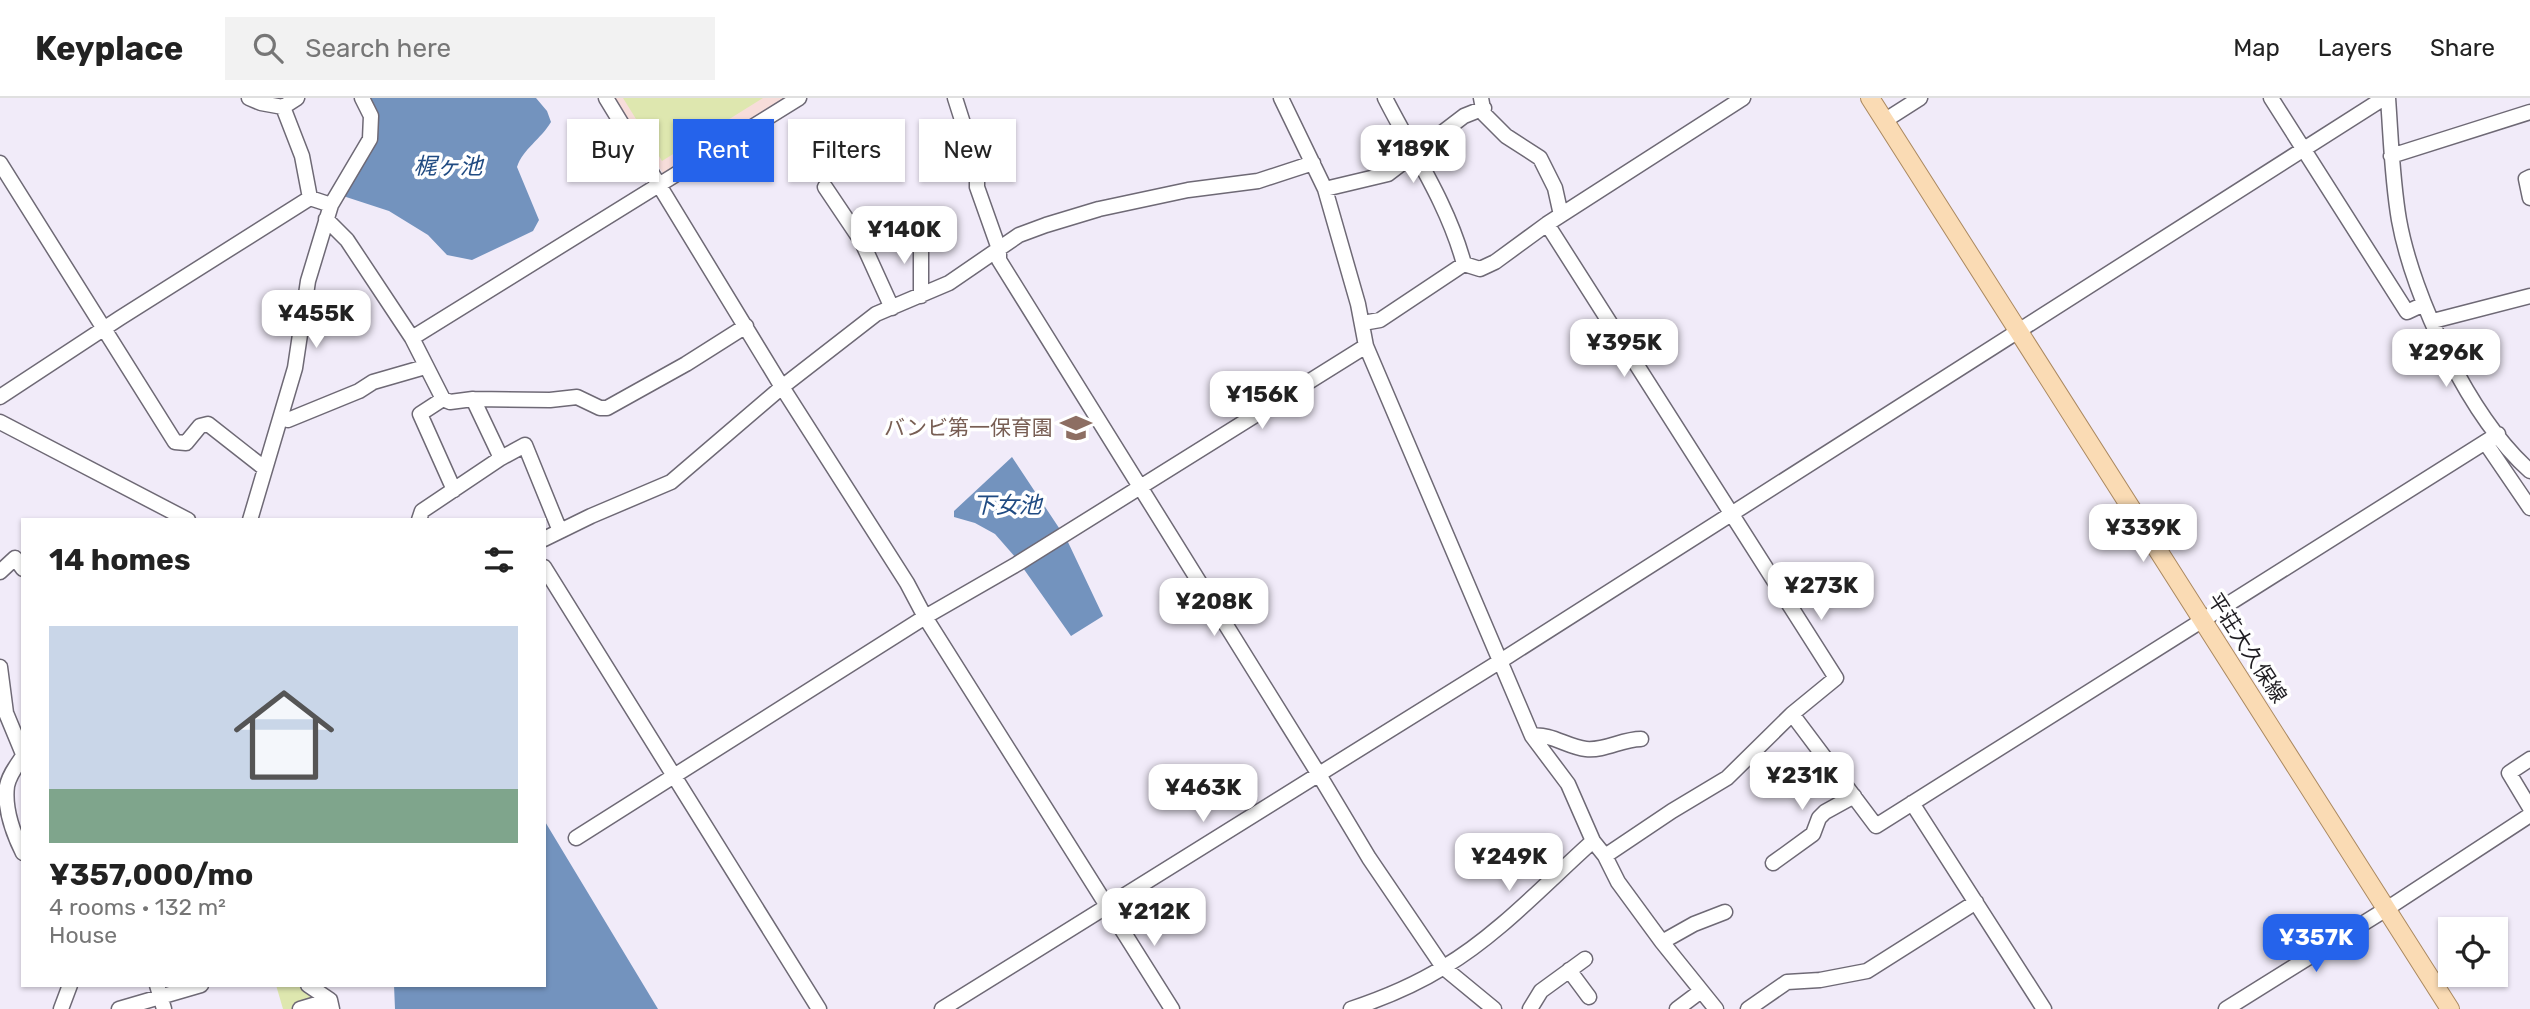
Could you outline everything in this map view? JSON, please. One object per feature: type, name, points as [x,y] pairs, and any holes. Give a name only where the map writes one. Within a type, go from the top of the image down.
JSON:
[{"type":"main road","name":"平荘大久保線","points":[[1870,98],[2450,1009]]},
{"type":"street","points":[[249,98],[283,107],[298,98]]},
{"type":"street","points":[[251,518],[295,368],[308,281],[328,212],[370,139],[371,116],[362,98]]},
{"type":"street","points":[[606,98],[782,387],[1172,1009]]},
{"type":"street","points":[[412,338],[799,98]]},
{"type":"street","points":[[955,98],[977,167],[977,187],[999,249],[999,260],[1369,858],[1443,967],[1494,1009]]},
{"type":"street","points":[[1281,98],[1325,190],[1363,323],[1366,346],[1532,736],[1567,784],[1593,841],[1605,856],[1618,882],[1716,1009]]},
{"type":"street","points":[[1385,98],[1451,224],[1464,264]]},
{"type":"street","points":[[1464,264],[1479,269],[1495,262],[1547,224],[1743,98]]},
{"type":"street","points":[[1884,121],[1920,98]]},
{"type":"street","points":[[2271,98],[2407,312],[2424,304]]},
{"type":"street","points":[[942,1009],[1499,662],[2386,98],[2399,221],[2412,274],[2466,392],[2530,471]]},
{"type":"street","points":[[1325,190],[1388,174],[1482,103],[1485,114],[1506,136],[1540,158],[1555,187],[1561,215]]},
{"type":"street","points":[[283,107],[302,156],[310,198],[328,212],[412,338],[443,399],[450,402],[577,397],[600,408],[607,408],[686,364],[746,326]]},
{"type":"street","points":[[2391,156],[2528,108]]},
{"type":"street","points":[[0,163],[175,442],[186,443],[200,426],[208,424],[264,468]]},
{"type":"street","points":[[546,537],[671,482],[782,387],[876,314],[949,283],[1019,235],[1099,209],[1176,192],[1258,181],[1313,163]]},
{"type":"street","points":[[2530,177],[2525,183],[2530,198]]},
{"type":"street","points":[[825,187],[862,242],[892,308]]},
{"type":"street","points":[[0,397],[310,198]]},
{"type":"street","points":[[1547,224],[1836,678],[1791,714],[1727,778],[1605,856]]},
{"type":"street","points":[[921,236],[921,296]]},
{"type":"street","points":[[1363,323],[1380,320],[1464,264]]},
{"type":"street","points":[[2433,321],[2530,296]]},
{"type":"street","points":[[576,838],[925,617],[1017,564],[1366,346]]},
{"type":"street","points":[[282,418],[288,420],[359,391],[373,382],[425,367]]},
{"type":"street","points":[[443,399],[420,414],[453,489]]},
{"type":"street","points":[[473,399],[501,458]]},
{"type":"street","points":[[0,422],[184,518]]},
{"type":"street","points":[[1791,714],[1876,826],[2498,434]]},
{"type":"street","points":[[2485,443],[2530,508]]},
{"type":"street","points":[[420,518],[422,511],[453,489],[525,445],[560,531]]},
{"type":"street","points":[[0,572],[15,558],[21,566]]},
{"type":"street","points":[[546,570],[819,1009]]},
{"type":"street","points":[[0,667],[6,713],[21,750]]},
{"type":"street","points":[[1532,736],[1545,736],[1584,749],[1641,739]]},
{"type":"street","points":[[21,758],[3,790],[11,829],[21,849]]},
{"type":"street","points":[[2530,759],[2509,774],[2530,808]]},
{"type":"street","points":[[1773,863],[1813,834],[1819,818],[1825,812],[1854,796]]},
{"type":"street","points":[[1912,803],[2044,1009]]},
{"type":"street","points":[[2226,1009],[2530,815]]},
{"type":"street","points":[[1352,1009],[1443,967],[1481,941],[1593,841]]},
{"type":"street","points":[[1748,1009],[1787,982],[1820,980],[1867,971],[1976,902]]},
{"type":"street","points":[[1662,942],[1693,924],[1725,912]]},
{"type":"street","points":[[1530,1009],[1541,991],[1585,959]]},
{"type":"street","points":[[1569,970],[1589,997]]},
{"type":"street","points":[[61,1009],[69,987]]},
{"type":"street","points":[[119,1009],[194,987]]},
{"type":"street","points":[[310,987],[331,1004]]},
{"type":"street","points":[[1677,1009],[1701,991]]},
{"type":"street","points":[[1377,1009],[1385,996]]},
{"type":"street","points":[[300,1009],[331,1004]]},
{"type":"shaded area","points":[[615,98],[792,98],[757,119],[673,119],[673,170],[664,175],[659,167],[659,119],[628,119]]},
{"type":"green space","points":[[623,98],[763,98],[729,119],[673,119],[673,154],[662,161],[659,156],[659,119],[636,119]]},
{"type":"green space","points":[[277,987],[312,987],[324,994],[300,1009],[283,1009]]},
{"type":"water","name":"梶ヶ池","points":[[367,98],[536,98],[547,111],[551,122],[523,155],[517,167],[539,220],[533,231],[472,260],[447,255],[428,235],[389,211],[340,195],[376,138]]},
{"type":"water","name":"下女池","points":[[1012,457],[1067,540],[1103,616],[1071,636],[1016,558],[995,534],[975,523],[954,517],[954,511]]},
{"type":"water","points":[[546,823],[658,1009],[395,1009],[394,987],[546,987]]},
{"type":"place","name":"バンビ第一保育園","points":[[1076,428]]}]
